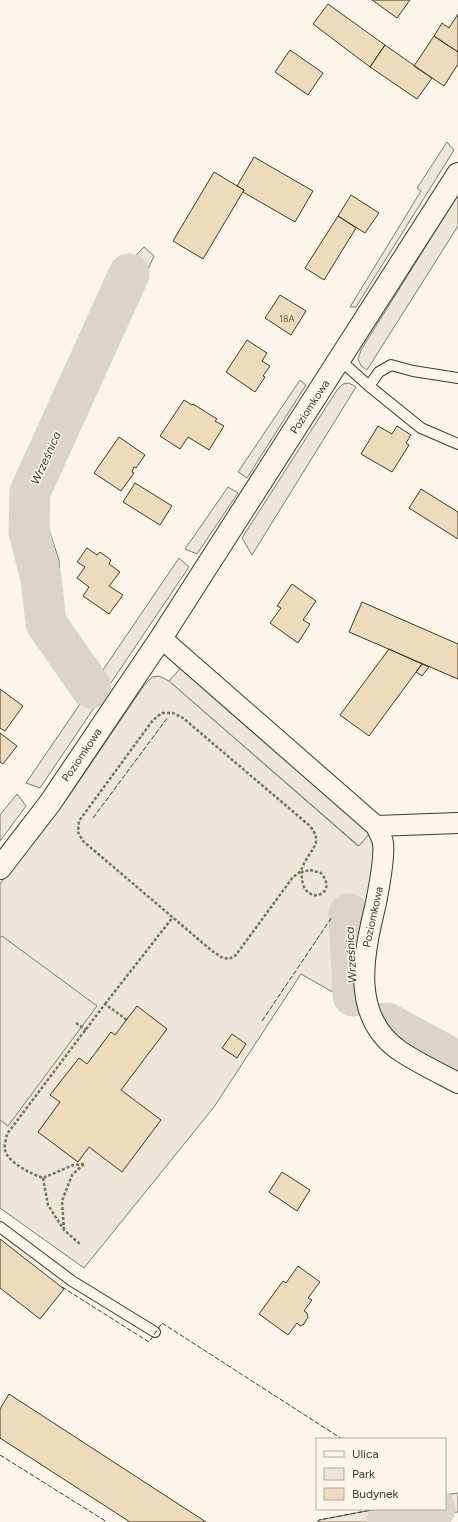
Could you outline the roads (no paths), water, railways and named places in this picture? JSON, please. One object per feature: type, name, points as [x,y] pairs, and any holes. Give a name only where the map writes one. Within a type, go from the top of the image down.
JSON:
[{"type":"street","name":"Poziomkowa","points":[[0,868],[50,803],[160,638],[340,360],[458,174]]},
{"type":"street","name":"Poziomkowa","points":[[160,638],[376,826],[383,842],[380,884],[369,931],[364,965],[365,995],[372,1020],[384,1036],[399,1050],[458,1083]]},
{"type":"street","points":[[376,826],[458,823]]},
{"type":"lane","points":[[340,360],[369,386],[421,428],[458,444]]},
{"type":"lane","points":[[369,386],[379,372],[391,365],[413,372],[458,378]]},
{"type":"lane","points":[[0,1227],[72,1281],[155,1332]]},
{"type":"waterway","name":"Wrześnica","points":[[91,688],[46,623],[41,578],[29,532],[30,492],[129,274]]},
{"type":"waterway","name":"Wrześnica","points":[[349,914],[353,996]]},
{"type":"waterway","name":"Wrześnica","points":[[387,1023],[458,1062]]},
{"type":"waterway","name":"Wrześnica","points":[[387,1522],[431,1510]]}]
